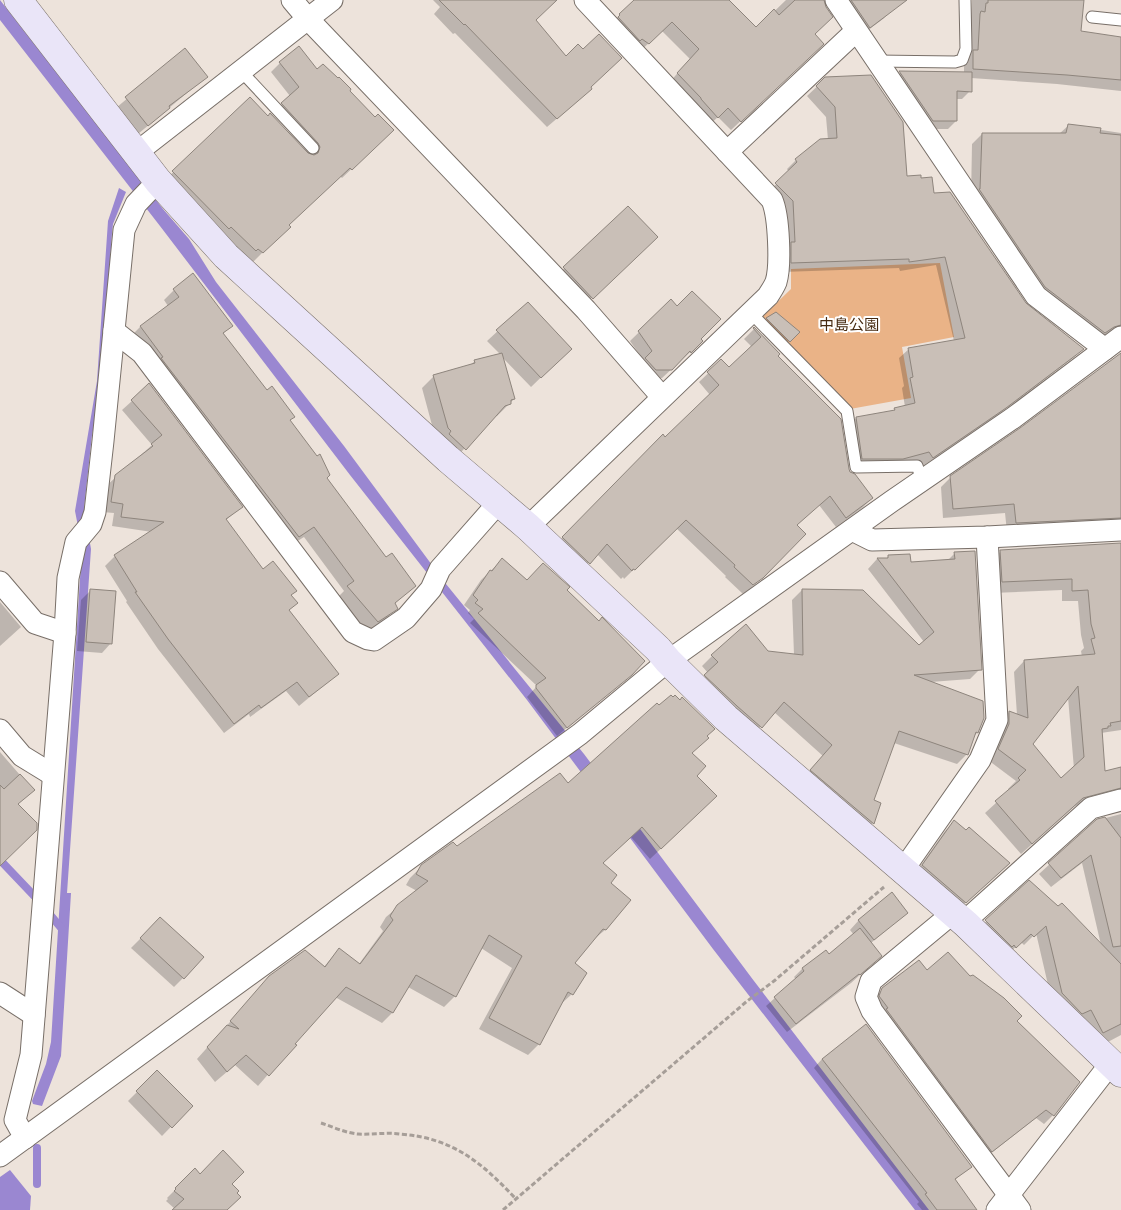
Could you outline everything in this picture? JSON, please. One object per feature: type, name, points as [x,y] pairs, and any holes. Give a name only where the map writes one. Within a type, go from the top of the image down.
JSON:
[{"type":"street","points":[[18,0],[158,181],[226,256],[448,459],[528,527],[658,649],[726,718],[958,918],[1112,1062],[1008,1205],[872,1011],[866,997],[870,981],[958,918],[1091,808],[1121,800]]},
{"type":"street","points":[[292,0],[586,310],[662,397]]},
{"type":"street","points":[[136,153],[332,0]]},
{"type":"street","points":[[528,527],[768,296],[776,281],[778,271],[777,217],[772,200],[584,0]]},
{"type":"street","points":[[0,1156],[580,734],[668,661],[922,480],[1013,418],[1113,343],[1036,296],[836,0]]},
{"type":"street","points":[[727,152],[856,31]]},
{"type":"street","points":[[25,1138],[15,1120],[31,1054],[68,578],[76,542],[91,524],[95,512],[124,230],[136,204],[158,181]]},
{"type":"street","points":[[114,331],[142,353],[353,632],[368,639],[374,640],[406,618],[430,589],[440,569],[498,502]]},
{"type":"street","points":[[852,530],[872,540],[987,537],[1121,530]]},
{"type":"street","points":[[903,870],[980,760],[997,720],[987,537]]},
{"type":"street","points":[[0,582],[35,623],[65,633]]},
{"type":"street","points":[[0,730],[22,756],[53,775]]},
{"type":"street","points":[[0,993],[34,1015]]},
{"type":"lane","points":[[876,61],[955,62],[962,60],[966,49],[965,0]]},
{"type":"lane","points":[[1092,17],[1121,20]]},
{"type":"lane","points":[[240,72],[313,148]]},
{"type":"lane","points":[[750,312],[848,411],[856,467],[917,466],[922,480]]},
{"type":"path","points":[[503,1210],[903,870]]},
{"type":"path","points":[[321,1123],[357,1134],[400,1134],[431,1138],[455,1147],[477,1162],[516,1199]]},
{"type":"green space","name":"中島公園","points":[[940,263],[954,337],[902,347],[911,398],[850,409],[762,317],[791,289],[791,269]]},
{"type":"shaded area","points":[[0,0],[163,209],[189,239],[216,282],[344,446],[446,584],[584,754],[929,1210],[915,1210],[713,949],[527,700],[350,475],[0,20]]},
{"type":"shaded area","points":[[119,188],[126,192],[113,224],[101,392],[92,435],[84,509],[91,549],[67,893],[71,893],[61,1056],[42,1106],[33,1104],[32,1101],[46,1064],[51,1042],[82,547],[75,511],[97,381],[108,221]]},
{"type":"shaded area","points":[[10,1170],[31,1196],[30,1210],[0,1210],[0,1177]]},
{"type":"building","points":[[439,0],[557,0],[536,20],[566,56],[578,44],[583,49],[599,34],[622,58],[591,87],[592,89],[557,119],[465,24]]},
{"type":"building","points":[[634,0],[729,0],[756,27],[774,9],[779,15],[795,0],[824,0],[826,7],[833,17],[815,34],[824,44],[741,122],[728,108],[718,118],[677,73],[699,49],[672,22],[649,44],[642,39],[640,41],[618,17]]},
{"type":"building","points":[[851,0],[907,0],[870,28]]},
{"type":"building","points":[[988,0],[1084,0],[1081,31],[1121,37],[1121,80],[973,69],[973,50],[978,50],[980,14],[981,11],[985,12]]},
{"type":"building","points":[[299,46],[317,69],[323,64],[351,89],[350,91],[375,117],[378,114],[394,130],[289,225],[291,227],[263,253],[258,249],[256,251],[231,227],[229,229],[172,171],[250,97],[268,116],[270,113],[308,153],[314,155],[318,153],[320,147],[318,143],[281,103],[299,87],[279,62]]},
{"type":"building","points":[[185,48],[208,77],[169,106],[170,108],[148,126],[125,97]]},
{"type":"building","points":[[899,71],[972,72],[972,92],[957,91],[957,121],[933,121]]},
{"type":"building","points":[[871,75],[903,122],[907,176],[921,175],[921,178],[932,177],[934,193],[950,192],[1026,303],[1084,349],[1006,408],[933,458],[929,452],[903,459],[862,459],[856,417],[895,410],[894,408],[915,403],[910,378],[913,377],[908,348],[965,338],[945,257],[909,262],[909,259],[791,263],[791,242],[795,242],[793,201],[775,183],[797,162],[795,159],[820,139],[837,138],[835,107],[816,86],[825,77]]},
{"type":"building","points":[[1068,124],[1101,128],[1100,133],[1121,135],[1121,325],[1105,333],[1045,287],[979,189],[982,133],[1066,133]]},
{"type":"building","points":[[628,206],[658,237],[593,299],[563,267]]},
{"type":"building","points":[[193,273],[233,326],[223,333],[267,390],[272,386],[295,417],[290,420],[317,456],[320,454],[330,475],[327,478],[386,557],[392,553],[416,586],[395,603],[398,609],[378,622],[347,586],[354,581],[314,527],[299,537],[161,358],[163,357],[140,326],[179,297],[173,289]]},
{"type":"building","points":[[692,291],[721,319],[701,339],[703,341],[691,353],[690,351],[672,370],[656,370],[645,358],[652,351],[638,331],[671,299],[677,306]]},
{"type":"building","points":[[528,302],[572,349],[541,378],[496,330]]},
{"type":"building","points":[[776,312],[800,332],[790,342],[766,318]]},
{"type":"building","points":[[754,327],[780,354],[778,356],[841,419],[850,472],[855,474],[873,498],[846,518],[830,496],[797,525],[806,534],[763,578],[753,585],[734,567],[735,565],[686,520],[635,570],[633,569],[632,571],[607,544],[590,564],[562,537],[663,434],[665,437],[719,385],[707,372],[721,359],[729,367],[761,337]]},
{"type":"building","points":[[502,353],[515,399],[511,400],[511,404],[505,406],[466,450],[449,434],[451,431],[448,428],[433,375],[475,363],[474,360]]},
{"type":"building","points":[[1121,353],[1121,518],[1016,523],[1014,504],[953,509],[950,476],[1020,428]]},
{"type":"building","points":[[149,383],[243,507],[226,519],[263,569],[273,561],[297,591],[291,595],[298,603],[289,610],[339,674],[309,697],[297,682],[261,708],[259,705],[234,724],[168,639],[135,592],[137,592],[114,555],[164,522],[121,517],[123,504],[111,502],[115,475],[153,446],[151,444],[162,435],[131,400]]},
{"type":"building","points":[[1121,543],[1121,721],[1110,723],[1111,726],[1102,729],[1105,771],[1121,767],[1121,788],[1083,798],[1032,844],[995,801],[1020,780],[1018,778],[1026,770],[998,749],[1009,724],[1009,711],[1028,718],[1024,660],[1095,654],[1091,639],[1095,638],[1091,624],[1088,590],[1072,591],[1072,579],[1002,582],[1000,550]],"holes":[[[1078,686],[1084,757],[1061,778],[1033,744]]]},
{"type":"building","points":[[975,551],[982,670],[914,675],[983,701],[984,718],[978,733],[976,732],[968,755],[899,731],[874,800],[881,803],[874,824],[810,770],[832,745],[784,702],[762,728],[704,675],[718,662],[711,655],[746,624],[768,651],[803,655],[802,589],[863,590],[919,645],[934,632],[877,558],[888,558],[888,555],[910,554],[911,562],[955,559],[954,552]]},
{"type":"building","points":[[502,558],[527,580],[543,563],[570,587],[567,590],[599,621],[602,617],[645,661],[632,675],[567,728],[536,688],[536,685],[546,678],[478,613],[483,609],[475,603],[478,600],[473,595],[490,570],[492,571]]},
{"type":"building","points":[[90,589],[116,591],[112,644],[86,642]]},
{"type":"building","points":[[671,695],[673,697],[675,695],[680,700],[682,697],[715,729],[707,736],[709,738],[692,753],[706,766],[697,776],[717,796],[661,849],[642,827],[603,863],[617,875],[611,883],[631,900],[606,930],[603,929],[575,963],[587,973],[573,995],[568,992],[540,1045],[489,1018],[522,956],[489,935],[456,997],[416,975],[393,1013],[346,987],[269,1076],[246,1055],[227,1072],[207,1047],[227,1025],[239,1029],[230,1021],[269,976],[305,950],[325,967],[339,948],[360,964],[393,920],[390,916],[397,905],[428,881],[416,874],[421,865],[453,842],[457,846],[560,773],[568,783],[657,703],[659,705]]},
{"type":"building","points":[[20,774],[35,790],[18,804],[37,823],[37,830],[0,866],[0,785],[4,789]]},
{"type":"building","points":[[1105,817],[1121,838],[1121,946],[1113,947],[1091,855],[1061,878],[1048,863],[1097,819]]},
{"type":"building","points":[[954,820],[966,830],[969,827],[1010,863],[966,903],[922,865]]},
{"type":"building","points":[[1029,880],[1058,906],[1062,903],[1121,964],[1121,1024],[1103,1033],[1091,1010],[1082,1014],[1062,993],[1046,926],[1034,937],[1031,934],[1016,948],[1014,945],[1012,947],[985,920]]},
{"type":"building","points":[[892,892],[908,913],[874,940],[858,920]]},
{"type":"building","points":[[160,917],[204,957],[184,979],[140,938]]},
{"type":"building","points":[[860,928],[882,956],[796,1024],[774,997],[804,971],[802,968],[826,950],[829,954]]},
{"type":"building","points":[[948,952],[970,976],[973,975],[1004,998],[1022,1016],[1017,1021],[1080,1082],[1054,1116],[1046,1110],[992,1152],[886,1009],[888,1008],[879,996],[882,988],[919,960],[927,970]]},
{"type":"building","points":[[866,1024],[972,1167],[955,1179],[977,1210],[937,1210],[925,1194],[927,1193],[822,1059]]},
{"type":"building","points":[[157,1070],[193,1106],[172,1128],[136,1091]]},
{"type":"building","points":[[223,1150],[244,1172],[232,1184],[239,1191],[237,1193],[241,1197],[227,1210],[172,1210],[184,1199],[174,1191],[175,1188],[195,1168],[200,1174]]},
{"type":"waterway","points":[[0,860],[40,902]]},
{"type":"waterway","points":[[47,911],[62,929]]},
{"type":"waterway","points":[[37,1148],[37,1184]]}]
